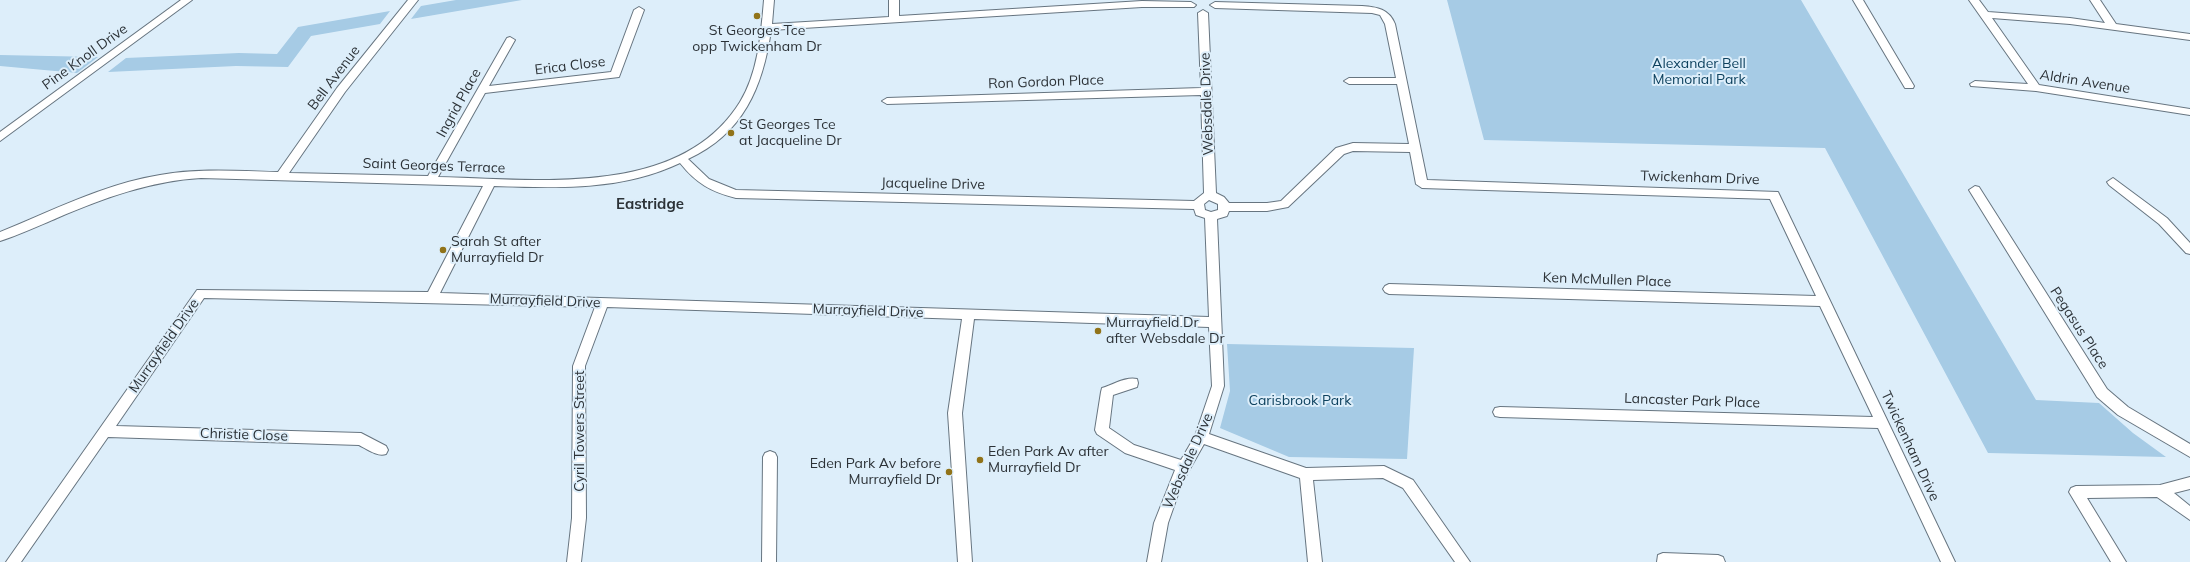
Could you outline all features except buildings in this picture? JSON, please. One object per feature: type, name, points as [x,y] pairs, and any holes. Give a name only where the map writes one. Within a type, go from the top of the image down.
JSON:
[{"type":"street","name":"Pine Knoll Drive","points":[[0,137],[184,0]]},
{"type":"street","name":"Bell Avenue","points":[[281,176],[341,90],[414,0]]},
{"type":"street","name":"Saint Georges Terrace","points":[[0,237],[113,192],[146,181],[201,174],[490,182],[591,183],[654,171],[704,145],[729,125],[745,104],[756,82],[767,27],[769,0]]},
{"type":"street","points":[[894,0],[894,19]]},
{"type":"street","points":[[1023,10],[1024,0]]},
{"type":"street","points":[[1858,0],[1910,86]]},
{"type":"street","points":[[1974,0],[2036,88]]},
{"type":"street","points":[[2096,0],[2113,27]]},
{"type":"street","points":[[767,27],[1023,10],[1142,4],[1193,3],[1195,11],[1203,13],[1211,11],[1212,3]]},
{"type":"street","name":"Twickenham Drive","points":[[1212,3],[1362,9],[1384,8],[1390,24],[1422,184],[1774,195],[1948,562]]},
{"type":"street","name":"Erica Close","points":[[483,90],[615,75],[639,10]]},
{"type":"street","name":"Websdale Drive","points":[[1203,13],[1210,196]]},
{"type":"street","points":[[1985,15],[2028,17],[2190,37]]},
{"type":"street","name":"Ingrid Place","points":[[431,180],[510,40]]},
{"type":"street","points":[[1349,81],[1402,81]]},
{"type":"street","name":"Aldrin Avenue","points":[[1975,84],[2036,88],[2190,112]]},
{"type":"street","name":"Ron Gordon Place","points":[[887,101],[1206,91]]},
{"type":"street","points":[[1225,207],[1267,207],[1284,204],[1340,151],[1353,147],[1414,148]]},
{"type":"street","name":"Jacqueline Drive","points":[[681,158],[704,183],[717,190],[736,194],[1197,206]]},
{"type":"street","points":[[432,297],[490,182]]},
{"type":"street","points":[[2113,182],[2163,221],[2190,250]]},
{"type":"street","name":"Pegasus Place","points":[[1975,190],[2102,393],[2123,411],[2190,451]]},
{"type":"street","points":[[1210,196],[1222,201],[1225,207],[1223,213],[1212,216],[1200,212],[1197,206],[1202,198],[1210,196]]},
{"type":"street","name":"Websdale Drive","points":[[1154,562],[1161,523],[1176,481],[1201,437],[1218,386],[1212,216]]},
{"type":"street","name":"Ken McMullen Place","points":[[1388,289],[1824,301]]},
{"type":"street","name":"Murrayfield Drive","points":[[13,562],[104,430],[201,294],[432,297],[1216,322]]},
{"type":"street","name":"Cyril Towers Street","points":[[574,562],[580,518],[579,366],[603,303]]},
{"type":"street","points":[[965,562],[955,413],[969,314]]},
{"type":"street","points":[[1132,383],[1107,392],[1102,430],[1130,449],[1184,467]]},
{"type":"street","name":"Lancaster Park Place","points":[[1500,412],[1883,423]]},
{"type":"street","name":"Christie Close","points":[[104,430],[361,438],[381,450]]},
{"type":"street","points":[[1201,437],[1306,474],[1384,472],[1408,484],[1463,562]]},
{"type":"street","points":[[769,562],[770,457]]},
{"type":"street","points":[[1306,474],[1315,562]]},
{"type":"street","points":[[2119,562],[2076,492],[2160,491],[2190,483]]},
{"type":"street","points":[[2160,491],[2190,514]]},
{"type":"street","points":[[1663,560],[1718,562]]},
{"type":"green space","points":[[456,0],[522,0],[411,19],[421,6]]},
{"type":"green space","name":"Alexander Bell Memorial Park","points":[[1447,0],[1801,0],[2036,400],[2099,403],[2133,433],[2166,457],[1988,453],[1825,148],[1484,140]]},
{"type":"green space","points":[[390,11],[380,24],[311,36],[288,67],[236,66],[108,72],[126,58],[239,53],[277,54],[298,27]]},
{"type":"green space","points":[[0,55],[98,57],[77,73],[0,66]]},
{"type":"green space","name":"Carisbrook Park","points":[[1227,344],[1414,348],[1407,459],[1289,457],[1220,428],[1230,391]]},
{"type":"place","name":"St Georges Tce opp Twickenham Dr","points":[[757,16]]},
{"type":"place","name":"St Georges Tce at Jacqueline Dr","points":[[731,133]]},
{"type":"place","name":"Sarah St after Murrayfield Dr","points":[[443,250]]},
{"type":"place","name":"Murrayfield Dr after Websdale Dr","points":[[1098,331]]},
{"type":"place","name":"Eden Park Av after Murrayfield Dr","points":[[980,460]]},
{"type":"place","name":"Eden Park Av before Murrayfield Dr","points":[[949,472]]},
{"type":"district","name":"Eastridge","points":[[650,204]]}]
